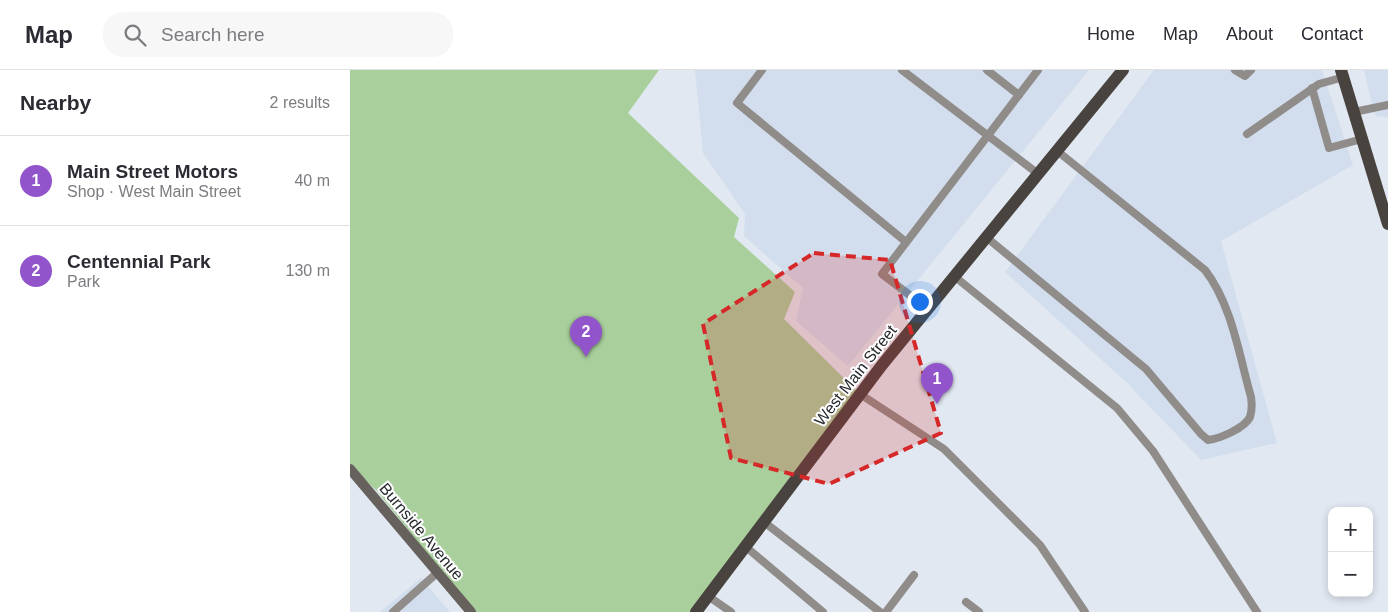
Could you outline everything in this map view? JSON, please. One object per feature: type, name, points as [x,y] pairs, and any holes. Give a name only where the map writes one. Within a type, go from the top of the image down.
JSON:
[{"type":"main road","name":"West Main Street","points":[[696,612],[860,394],[1056,150],[1123,70]]},
{"type":"main road","points":[[1342,74],[1388,224]]},
{"type":"street","name":"Burnside Avenue","points":[[350,470],[470,612]]},
{"type":"lane","points":[[762,70],[737,103],[906,242]]},
{"type":"lane","points":[[902,70],[1037,174]]},
{"type":"lane","points":[[987,70],[1019,95]]},
{"type":"lane","points":[[928,309],[882,274],[1038,70]]},
{"type":"lane","points":[[1235,70],[1245,76],[1250,70]]},
{"type":"lane","points":[[1248,134],[1312,88],[1342,74]]},
{"type":"lane","points":[[1312,88],[1329,148],[1362,139]]},
{"type":"lane","points":[[1354,112],[1388,106]]},
{"type":"lane","points":[[986,237],[1146,369],[1208,440],[1217,439],[1244,425],[1249,419],[1252,408],[1251,397],[1224,302],[1216,284],[1205,270],[1056,150]]},
{"type":"lane","points":[[954,276],[1116,408],[1153,451],[1257,612]]},
{"type":"lane","points":[[860,394],[944,449],[1040,545],[1085,612]]},
{"type":"lane","points":[[764,522],[880,612]]},
{"type":"lane","points":[[746,547],[823,612]]},
{"type":"lane","points":[[393,612],[437,573]]},
{"type":"lane","points":[[886,612],[914,575]]},
{"type":"lane","points":[[708,596],[731,612]]},
{"type":"lane","points":[[966,602],[978,612]]},
{"type":"highlighted area","points":[[814,253],[890,260],[941,433],[829,484],[731,458],[703,324]]},
{"type":"shaded area","points":[[695,70],[1089,70],[848,366],[796,321],[803,288],[744,236],[745,214],[703,153]]},
{"type":"shaded area","points":[[1154,70],[1322,70],[1353,165],[1221,241],[1277,443],[1201,460],[1125,381],[1005,272]]},
{"type":"shaded area","points":[[1364,70],[1388,70],[1388,117],[1376,116]]},
{"type":"shaded area","points":[[421,578],[450,612],[380,612]]},
{"type":"green space","points":[[350,70],[659,70],[628,113],[739,218],[734,237],[795,292],[784,319],[860,394],[696,612],[474,612],[377,491],[350,466]]},
{"type":"place","name":"Centennial Park","points":[[586,357]]},
{"type":"place","name":"Main Street Motors","points":[[937,404]]}]
